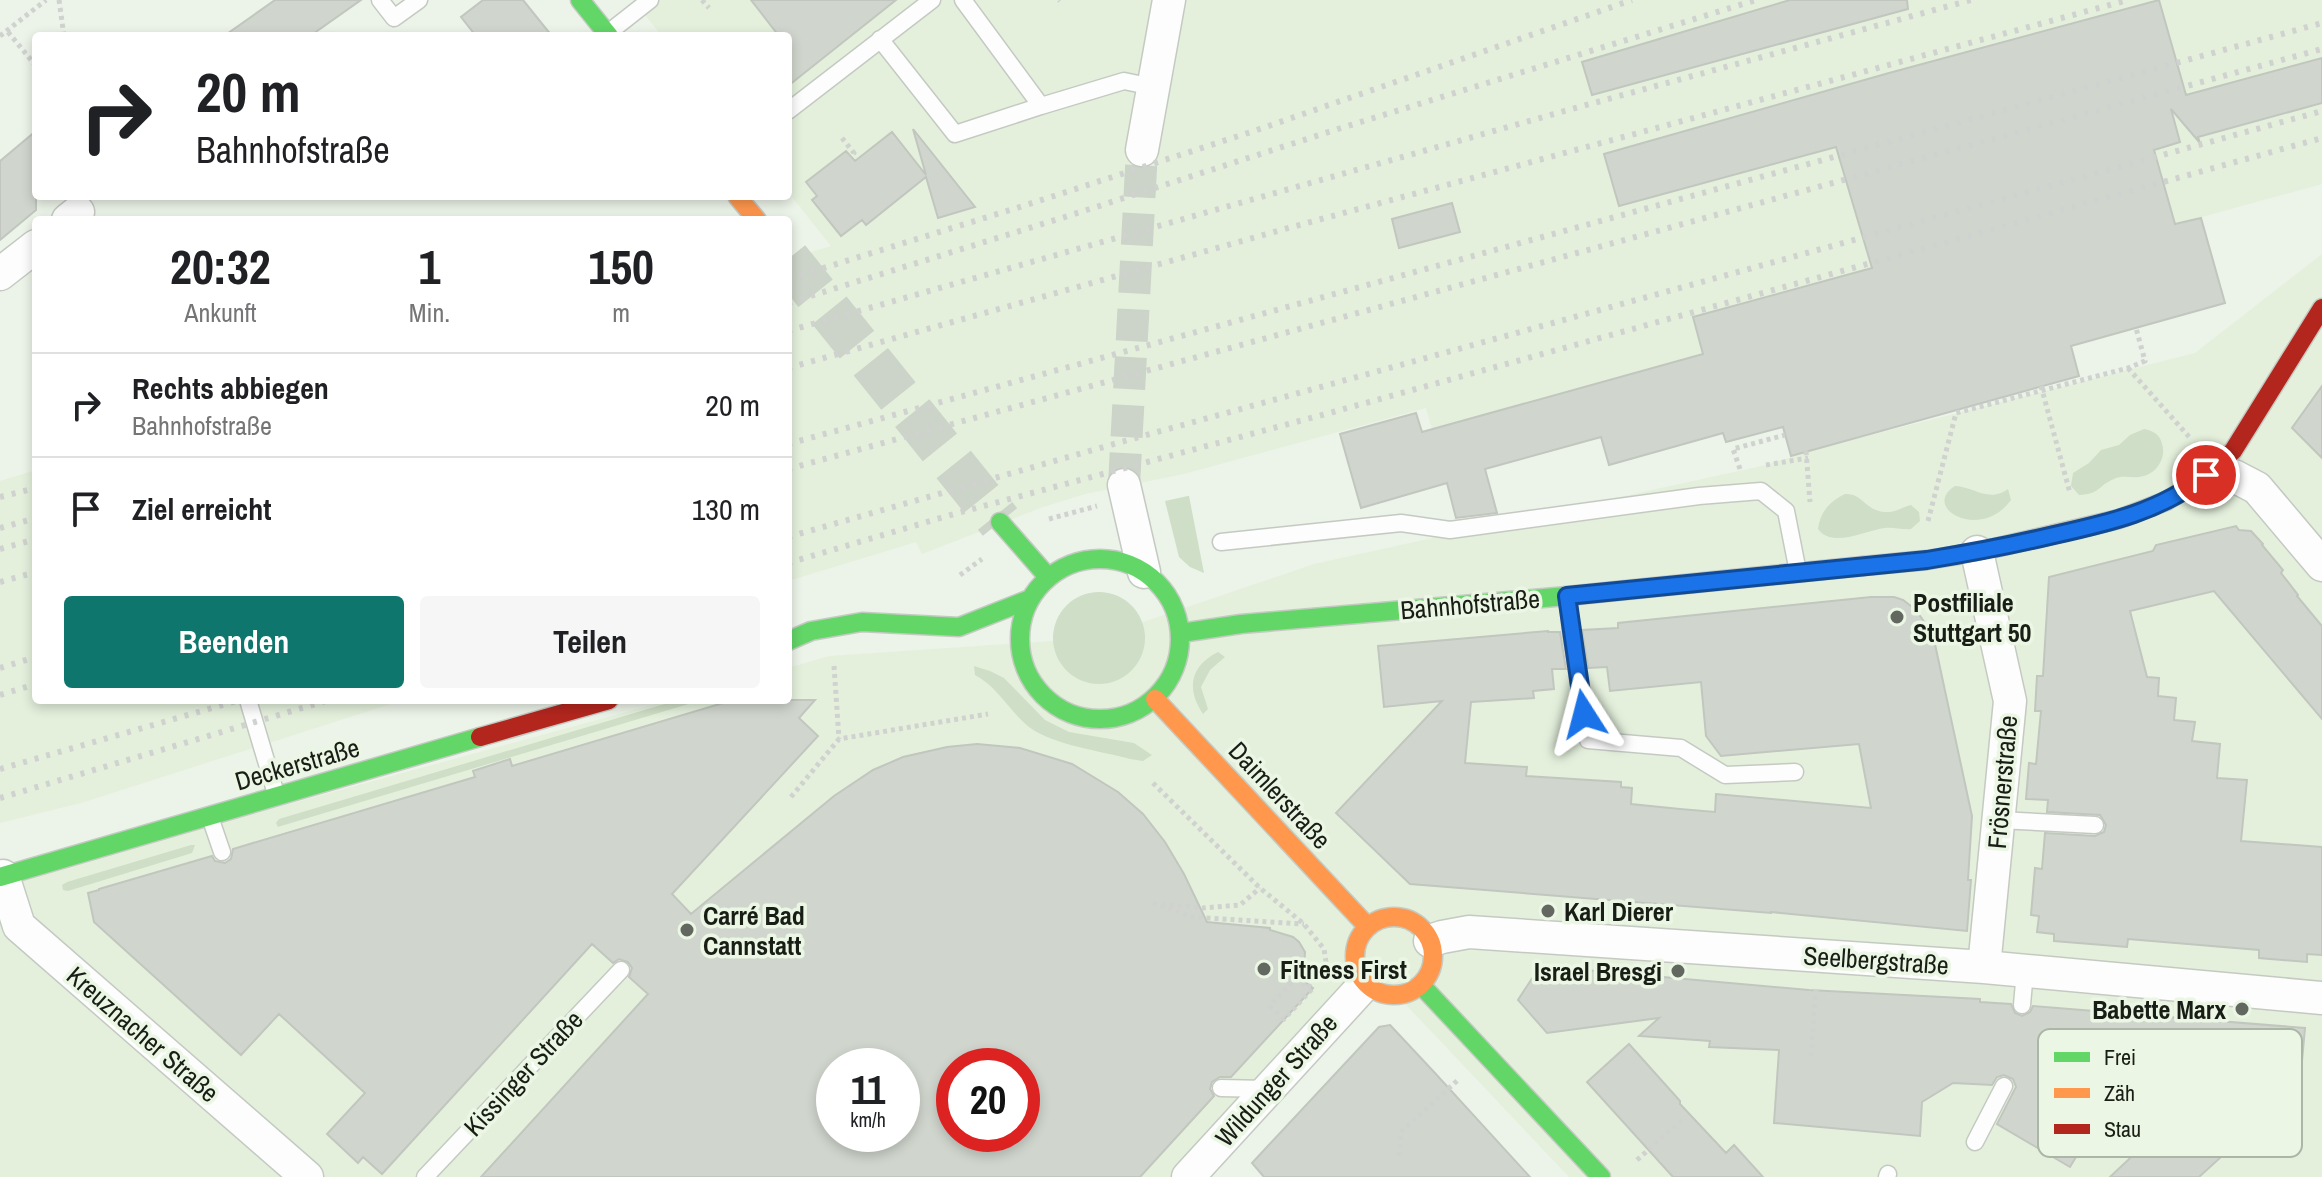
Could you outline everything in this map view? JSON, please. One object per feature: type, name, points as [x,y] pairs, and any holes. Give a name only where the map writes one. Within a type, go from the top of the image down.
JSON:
[{"type":"street","points":[[580,0],[606,32]]},
{"type":"street","points":[[1142,150],[1169,0]]},
{"type":"street","points":[[740,200],[754,216]]},
{"type":"street","points":[[0,274],[32,249]]},
{"type":"street","name":"Bahnhofstraße","points":[[1181,633],[1241,624],[1567,596],[1927,560],[1977,552],[2119,519],[2162,504],[2226,470],[2233,451],[2322,308]]},
{"type":"street","points":[[2226,470],[2257,488],[2322,565]]},
{"type":"street","points":[[1124,485],[1144,572]]},
{"type":"street","points":[[1000,522],[1048,577]]},
{"type":"street","name":"Frösnerstraße","points":[[1977,552],[2010,701],[1984,967]]},
{"type":"street","points":[[1004,656],[1061,710],[1085,719],[1110,719],[1134,712],[1155,699],[1170,680],[1179,657],[1181,633],[1175,609],[1163,588],[1126,562],[1106,559],[1075,562],[1048,577],[1030,599],[1021,624],[1020,650],[1027,675]]},
{"type":"street","points":[[792,639],[811,631],[862,622],[959,627],[1030,599]]},
{"type":"street","points":[[959,627],[981,641]]},
{"type":"street","name":"Daimlerstraße","points":[[1155,699],[1368,927]]},
{"type":"street","name":"Deckerstraße","points":[[1,876],[595,704]]},
{"type":"street","name":"Kreuznacher Straße","points":[[1,876],[19,926],[307,1177]]},
{"type":"street","points":[[1394,917],[1409,920],[1422,928],[1430,941],[1433,964],[1421,985],[1399,996],[1375,991],[1365,984],[1357,971],[1354,956],[1358,941],[1368,927],[1379,920],[1394,917]]},
{"type":"street","name":"Seelbergstraße","points":[[1430,941],[1469,932],[1984,967],[2322,998]]},
{"type":"street","name":"Wildunger Straße","points":[[1188,1177],[1365,984]]},
{"type":"street","points":[[1421,985],[1601,1177]]},
{"type":"lane","points":[[380,0],[394,18],[419,0]]},
{"type":"lane","points":[[612,32],[650,0]]},
{"type":"lane","points":[[792,108],[932,0]]},
{"type":"lane","points":[[963,0],[1041,106]]},
{"type":"lane","points":[[880,39],[955,134],[1124,81],[1153,87]]},
{"type":"lane","points":[[1221,542],[1401,523],[1450,530],[1699,496],[1761,491],[1786,511],[1798,572]]},
{"type":"lane","points":[[1567,596],[1588,740],[1681,748],[1725,775],[1795,772]]},
{"type":"lane","points":[[249,704],[277,797]]},
{"type":"lane","points":[[210,816],[222,852]]},
{"type":"lane","points":[[1999,820],[2095,825]]},
{"type":"lane","name":"Kissinger Straße","points":[[425,1177],[621,970]]},
{"type":"lane","points":[[2022,1005],[2025,971]]},
{"type":"lane","points":[[1975,1142],[2004,1086]]},
{"type":"lane","points":[[1221,1088],[1267,1089]]},
{"type":"path","points":[[0,36],[46,0]]},
{"type":"path","points":[[59,0],[63,32]]},
{"type":"path","points":[[702,0],[709,8]]},
{"type":"path","points":[[8,32],[32,61]]},
{"type":"path","points":[[842,138],[854,153],[850,156]]},
{"type":"path","points":[[1925,533],[1956,413],[2145,361],[2136,328]]},
{"type":"path","points":[[2128,368],[2192,440]]},
{"type":"path","points":[[2042,389],[2073,504]]},
{"type":"path","points":[[1785,435],[1733,449],[1739,469],[1808,458],[1806,451]]},
{"type":"path","points":[[834,666],[839,739]]},
{"type":"path","points":[[791,797],[839,739],[988,714]]},
{"type":"path","points":[[1153,783],[1260,888],[1304,924],[1324,949],[1329,973],[1319,998],[1336,1014]]},
{"type":"path","points":[[1260,888],[1240,905],[1202,908],[1153,903],[1192,917],[1304,924]]},
{"type":"path","points":[[1811,1056],[1818,956]]},
{"type":"path","points":[[1296,978],[1307,988],[1313,988],[1284,1019],[1270,1006],[1296,978]]},
{"type":"path","points":[[1399,1156],[1401,1132],[1460,1078]]},
{"type":"path","points":[[1637,1160],[1684,1118]]},
{"type":"shaded area","points":[[633,0],[2322,0],[2322,184],[1432,429],[1426,408],[1184,474],[1085,494],[922,554],[916,542],[792,580],[792,258],[831,246],[792,197],[792,32],[659,32]]},
{"type":"shaded area","points":[[2322,254],[2322,1177],[1569,1177],[1376,973],[1187,1177],[0,1177],[0,883],[655,704],[792,704],[792,667],[829,656],[1096,638],[1314,564],[1766,465],[1823,447],[2195,353]]},
{"type":"shaded area","points":[[2144,429],[2156,434],[2162,444],[2163,455],[2155,470],[2145,476],[2117,478],[2095,491],[2079,495],[2071,486],[2073,473],[2089,463],[2101,450],[2119,445],[2130,435]]},
{"type":"shaded area","points":[[32,471],[32,704],[390,704],[81,803],[0,823],[0,481]]},
{"type":"shaded area","points":[[1955,486],[1994,495],[2008,489],[2011,500],[1999,512],[1985,519],[1959,517],[1949,511],[1945,503],[1946,495]]},
{"type":"shaded area","points":[[1845,494],[1856,496],[1879,511],[1892,512],[1911,505],[1919,512],[1920,521],[1911,529],[1885,528],[1840,538],[1824,535],[1818,529],[1823,512]]},
{"type":"shaded area","points":[[1189,496],[1204,573],[1190,567],[1179,557],[1165,501]]},
{"type":"shaded area","points":[[1099,592],[1117,596],[1131,606],[1141,620],[1145,638],[1141,656],[1131,670],[1117,680],[1099,684],[1081,680],[1067,670],[1057,656],[1053,638],[1057,620],[1067,606],[1081,596]]},
{"type":"shaded area","points":[[1218,652],[1225,657],[1210,670],[1201,687],[1208,709],[1203,714],[1194,696],[1194,679],[1201,664]]},
{"type":"shaded area","points":[[974,666],[1004,678],[1045,720],[1069,732],[1134,743],[1152,755],[1143,761],[1130,759],[1064,743],[1039,733],[1022,721],[990,686],[975,675]]},
{"type":"shaded area","points":[[665,704],[689,704],[278,827],[276,823],[279,819]]},
{"type":"shaded area","points":[[195,845],[192,853],[63,890],[62,885],[67,882]]},
{"type":"building","points":[[275,0],[361,0],[316,32],[230,32]]},
{"type":"building","points":[[483,0],[523,0],[549,32],[473,32],[461,17]]},
{"type":"building","points":[[751,0],[896,0],[792,83],[792,32],[776,32]]},
{"type":"building","points":[[1790,0],[1907,0],[1908,9],[1592,95],[1582,62]]},
{"type":"building","points":[[2159,0],[2186,95],[2322,58],[2322,103],[2198,137],[2200,143],[2171,109],[2180,142],[2154,150],[2175,224],[2201,218],[2225,303],[2071,346],[2079,376],[1791,456],[1783,427],[1726,442],[1723,433],[1609,465],[1601,437],[1485,469],[1497,513],[1456,518],[1447,483],[1361,508],[1340,434],[1416,413],[1422,432],[1703,354],[1693,317],[1872,268],[1836,147],[1619,206],[1604,154]]},
{"type":"building","points":[[913,129],[975,207],[938,218],[926,177],[866,225],[862,220],[841,236],[812,200],[817,196],[806,182],[846,151],[855,161],[892,132],[926,175]]},
{"type":"building","points":[[32,134],[32,200],[36,200],[36,210],[0,240],[0,161]]},
{"type":"building","points":[[1452,203],[1460,232],[1399,248],[1392,219]]},
{"type":"building","points":[[2322,386],[2322,458],[2292,428]]},
{"type":"building","points":[[2236,526],[2239,530],[2251,531],[2263,544],[2283,570],[2281,573],[2297,596],[2322,626],[2322,719],[2214,591],[2130,611],[2147,677],[2159,678],[2158,696],[2176,698],[2174,720],[2195,722],[2192,741],[2220,744],[2217,778],[2247,780],[2241,841],[2322,847],[2322,955],[2307,954],[2307,962],[2259,958],[2259,950],[2128,939],[2127,947],[2054,941],[2054,934],[2037,932],[2039,916],[2031,915],[2035,868],[2042,869],[2045,833],[2095,836],[2104,832],[2106,825],[2100,815],[2047,812],[2048,800],[2026,799],[2029,763],[2036,764],[2041,711],[2035,711],[2037,676],[2043,676],[2049,577],[2153,551],[2156,545]]},
{"type":"building","points":[[1871,597],[1903,600],[1916,610],[1933,635],[1972,816],[1967,931],[1771,912],[1410,884],[1336,813],[1442,701],[1384,707],[1378,646],[1548,631],[1560,632],[1566,669],[1552,669],[1554,689],[1533,691],[1534,698],[1471,702],[1465,763],[1527,767],[1526,776],[1621,782],[1621,787],[1632,788],[1631,804],[1715,812],[1716,794],[1871,808],[1859,744],[1721,756],[1706,736],[1701,682],[1610,691],[1607,667],[1588,668],[1582,630],[1618,628],[1618,623]]},
{"type":"building","name":"Carré Bad Cannstatt","points":[[792,700],[815,700],[799,718],[818,736],[672,894],[691,914],[834,796],[873,770],[903,757],[947,747],[977,744],[1020,748],[1072,764],[1118,792],[1143,814],[1165,842],[1207,922],[1270,928],[1293,937],[1305,952],[1303,980],[1313,988],[1231,1077],[1220,1077],[1212,1082],[1210,1089],[1214,1096],[1140,1177],[481,1177],[648,994],[629,977],[632,968],[628,962],[619,959],[613,963],[592,944],[382,1174],[363,1157],[358,1163],[327,1134],[365,1093],[279,1014],[241,1055],[94,922],[88,893],[212,856],[215,861],[225,863],[231,859],[233,849],[475,777],[473,771],[510,759],[512,766],[720,704],[792,704]]},
{"type":"building","points":[[1540,966],[1809,990],[1980,999],[1980,1002],[2011,1004],[2015,1013],[2022,1016],[2030,1012],[2033,1006],[2305,1028],[2302,1061],[2302,1029],[2038,1029],[2038,1148],[1997,1124],[2016,1087],[2013,1079],[2004,1075],[1997,1077],[1992,1085],[1953,1083],[1922,1102],[1920,1136],[1774,1123],[1779,1050],[1709,1047],[1710,1041],[1639,1036],[1659,1018],[1547,1033],[1518,1000]]},
{"type":"building","points":[[1390,1025],[1530,1177],[1264,1177],[1252,1163],[1379,1027]]},
{"type":"building","points":[[1629,1044],[1726,1153],[1734,1145],[1763,1177],[1673,1177],[1587,1082]]},
{"type":"building","points":[[2053,1157],[2076,1157],[2070,1167]]},
{"type":"building","points":[[2131,1157],[2221,1157],[2199,1177],[2110,1177]]},
{"type":"tunnel","points":[[1124,485],[1142,150]]},
{"type":"tunnel","points":[[792,264],[1000,522]]},
{"type":"railway","points":[[792,278],[1254,131],[1632,0]]},
{"type":"railway","points":[[792,302],[1756,0]]},
{"type":"railway","points":[[792,330],[1568,110],[1971,0]]},
{"type":"railway","points":[[792,367],[1292,227],[2128,0]]},
{"type":"railway","points":[[792,443],[2322,23]]},
{"type":"railway","points":[[792,468],[2322,49]]},
{"type":"railway","points":[[792,536],[1121,442],[2322,111]]},
{"type":"railway","points":[[792,562],[954,514],[2322,138]]},
{"type":"railway","points":[[0,497],[32,489]]},
{"type":"railway","points":[[0,528],[32,519]]},
{"type":"railway","points":[[0,549],[32,540]]},
{"type":"railway","points":[[0,582],[32,573]]},
{"type":"railway","points":[[0,668],[32,658]]},
{"type":"railway","points":[[0,695],[32,685]]},
{"type":"railway","points":[[0,769],[226,704]]},
{"type":"railway","points":[[0,798],[316,704]]},
{"type":"traffic: fast","points":[[580,0],[606,32]]},
{"type":"traffic: fast","points":[[1000,522],[1048,577]]},
{"type":"traffic: fast","points":[[1100,559],[1131,565],[1157,582],[1174,608],[1180,639],[1174,670],[1157,696],[1131,713],[1100,719],[1069,713],[1043,696],[1026,670],[1020,639],[1026,608],[1043,582],[1069,565],[1100,559]]},
{"type":"traffic: fast","points":[[1181,633],[1241,624],[1863,566]]},
{"type":"traffic: fast","points":[[792,639],[811,631],[862,622],[959,627],[1030,599]]},
{"type":"traffic: fast","points":[[0,877],[480,737]]},
{"type":"traffic: fast","points":[[1421,985],[1601,1177]]},
{"type":"traffic: slow","points":[[740,200],[754,216]]},
{"type":"traffic: slow","points":[[1863,566],[1977,552],[2119,519],[2166,501]]},
{"type":"traffic: slow","points":[[1155,699],[1368,927]]},
{"type":"traffic: slow","points":[[1394,917],[1409,920],[1422,928],[1430,941],[1433,956],[1430,971],[1422,984],[1409,992],[1394,995],[1379,992],[1366,984],[1358,971],[1355,956],[1358,941],[1366,928],[1379,920],[1394,917]]},
{"type":"traffic: jam","points":[[2166,501],[2193,485],[2233,451],[2322,308]]},
{"type":"traffic: jam","points":[[480,737],[595,704]]},
{"type":"place","name":"Postfiliale Stuttgart 50","points":[[1897,617]]},
{"type":"place","name":"Karl Dierer","points":[[1548,911]]},
{"type":"place","name":"Carré Bad Cannstatt","points":[[687,930]]},
{"type":"place","name":"Fitness First","points":[[1264,969]]},
{"type":"place","name":"Israel Bresgi","points":[[1678,971]]},
{"type":"place","name":"Babette Marx","points":[[2242,1009]]},
{"type":"route","points":[[1584,714],[1567,596],[1927,560],[1977,552],[2119,519],[2162,504],[2206,475]]}]
